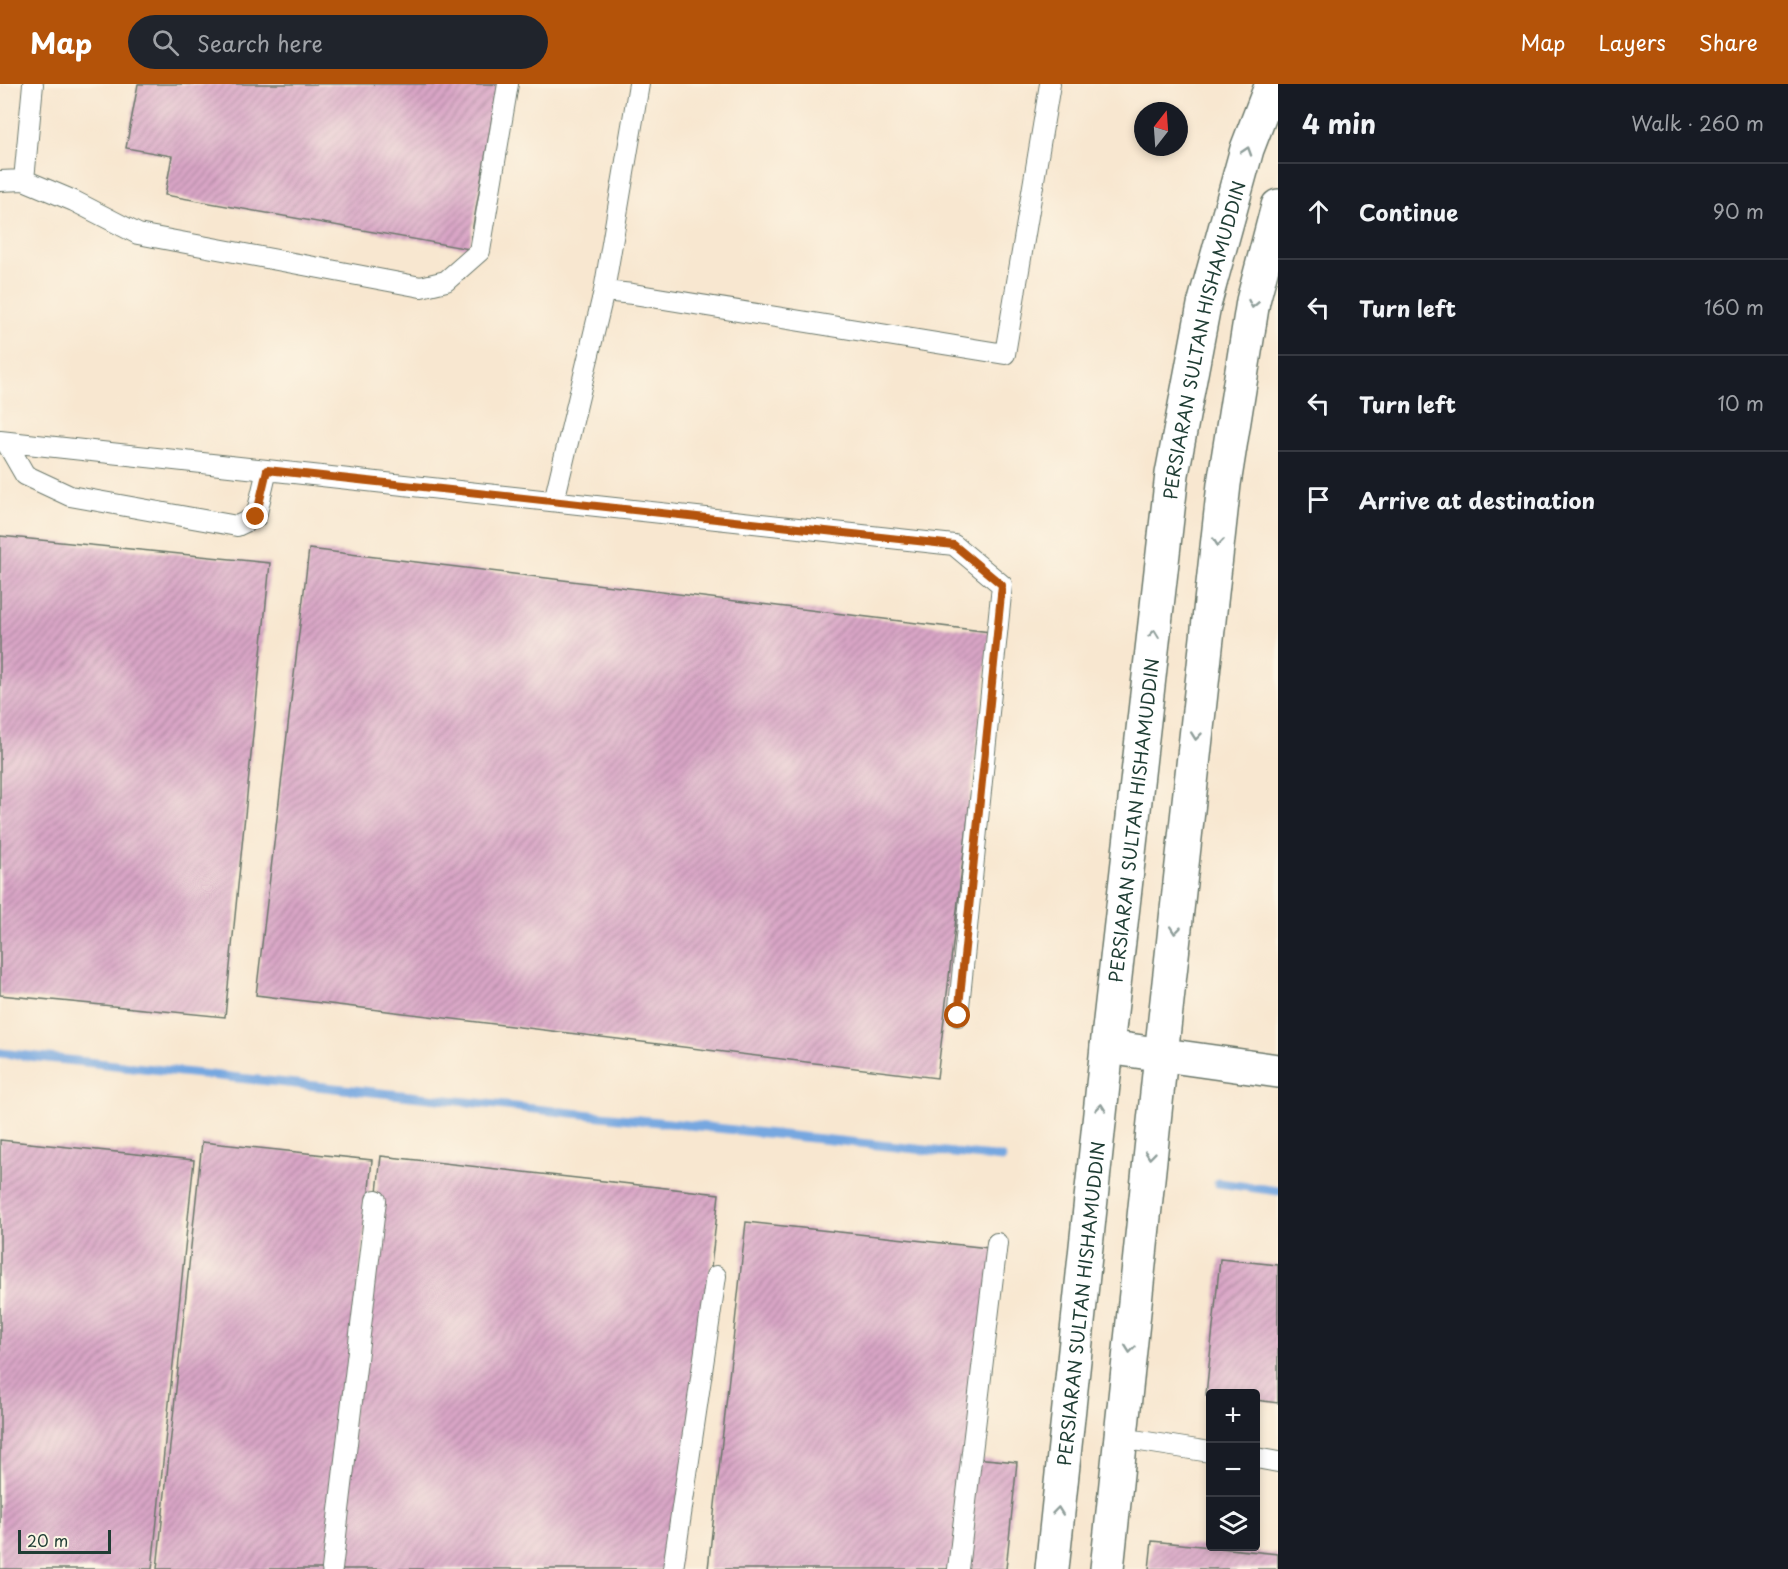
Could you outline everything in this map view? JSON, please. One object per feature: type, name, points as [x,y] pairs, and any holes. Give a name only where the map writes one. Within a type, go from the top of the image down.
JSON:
[{"type":"street","name":"PERSIARAN SULTAN HISHAMUDDIN","points":[[1052,1569],[1107,1047],[1172,474],[1204,305],[1247,149],[1272,84]]},
{"type":"street","points":[[1107,1569],[1224,484],[1253,301],[1278,206]]},
{"type":"street","points":[[1107,1047],[1278,1071]]},
{"type":"lane","points":[[24,180],[33,84]]},
{"type":"lane","points":[[0,181],[24,180],[74,201],[138,234],[421,286],[429,285],[446,281],[480,251],[507,84]]},
{"type":"lane","points":[[554,501],[604,291],[639,84]]},
{"type":"lane","points":[[604,291],[1005,354],[1050,84]]},
{"type":"lane","points":[[3,441],[25,475],[70,496],[237,526],[256,517],[267,470]]},
{"type":"lane","points":[[3,441],[954,545],[1002,585],[958,1016]]},
{"type":"lane","points":[[332,1569],[376,1200]]},
{"type":"lane","points":[[958,1569],[997,1243]]},
{"type":"lane","points":[[673,1569],[716,1276]]},
{"type":"lane","points":[[1121,1438],[1206,1451]]},
{"type":"lane","points":[[1260,1459],[1278,1462]]},
{"type":"building","points":[[138,84],[498,84],[469,249],[165,195],[172,156],[126,148]]},
{"type":"building","points":[[0,536],[270,563],[225,1017],[0,995]]},
{"type":"building","points":[[309,549],[990,632],[937,1078],[256,995]]},
{"type":"building","points":[[0,1140],[194,1160],[152,1569],[0,1569]]},
{"type":"building","points":[[202,1142],[372,1160],[329,1569],[157,1569]]},
{"type":"building","points":[[381,1156],[719,1194],[678,1569],[335,1569]]},
{"type":"building","points":[[746,1222],[998,1249],[975,1458],[1017,1462],[1006,1569],[708,1569]]},
{"type":"building","points":[[1220,1259],[1278,1265],[1278,1403],[1260,1401],[1260,1389],[1207,1389]]},
{"type":"building","points":[[1152,1541],[1206,1547],[1206,1551],[1278,1554],[1278,1569],[1149,1569]]},
{"type":"waterway","points":[[0,1053],[1002,1158]]},
{"type":"waterway","points":[[1218,1183],[1278,1191]]},
{"type":"route","points":[[256,517],[267,470],[954,545],[1002,585],[958,1016]]}]
